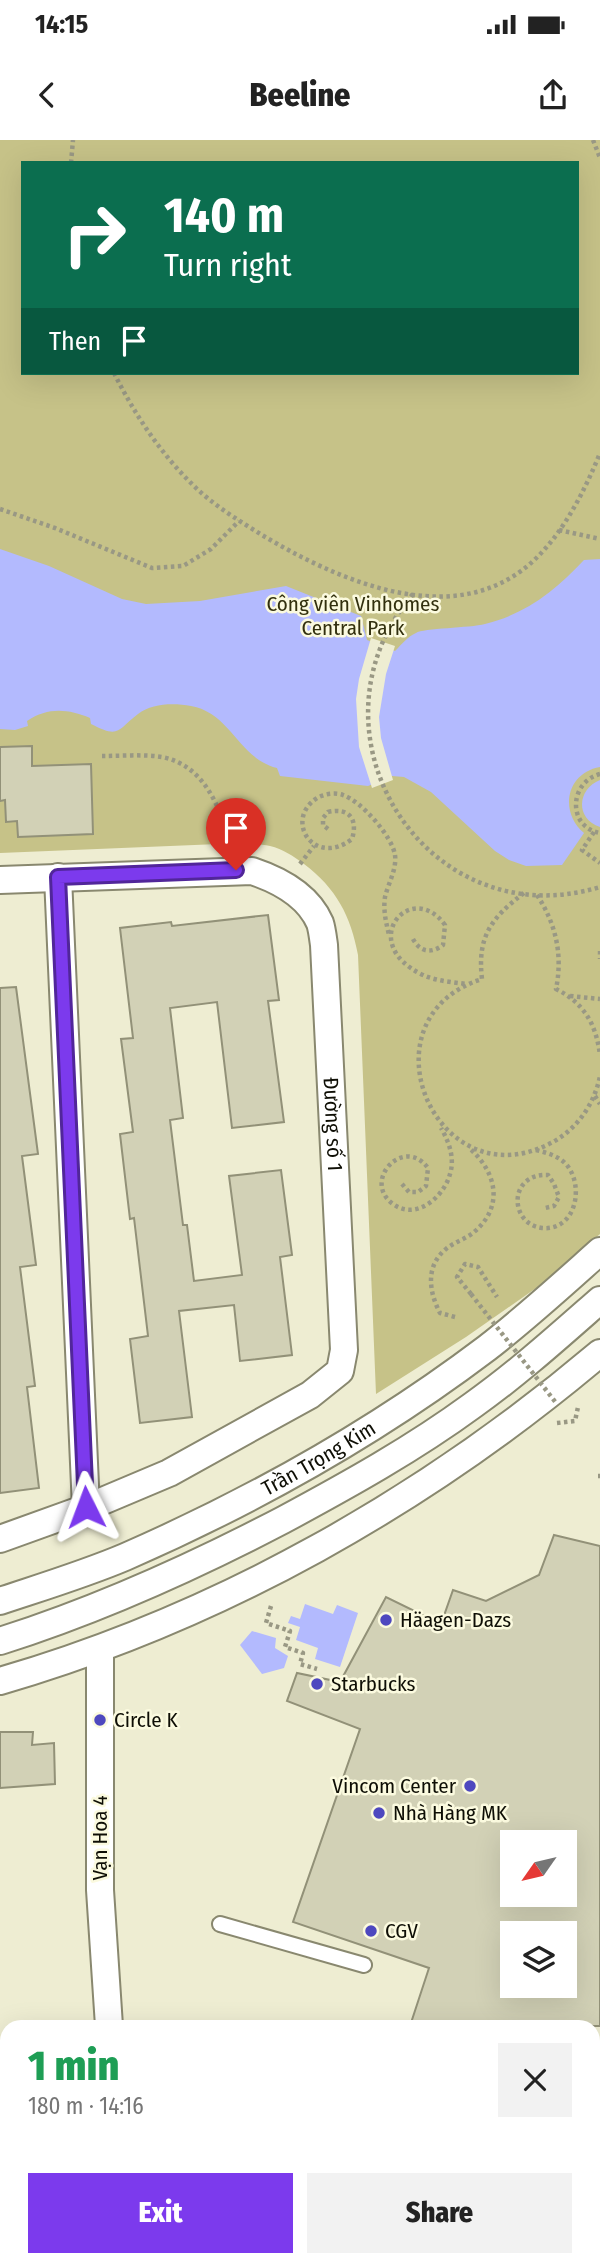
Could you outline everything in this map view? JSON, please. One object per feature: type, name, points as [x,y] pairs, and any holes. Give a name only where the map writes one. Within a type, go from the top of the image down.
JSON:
[{"type":"street","points":[[0,880],[252,871],[272,878],[294,878]]},
{"type":"street","points":[[0,1539],[86,1507],[58,877]]},
{"type":"street","name":"Đường số 1","points":[[86,1507],[169,1473],[310,1395],[340,1371],[344,1350],[324,945],[320,923],[305,902],[294,878]]},
{"type":"street","name":"Trần Trọng Kim","points":[[0,1601],[122,1558],[205,1521],[349,1442],[410,1403],[488,1347],[600,1251]]},
{"type":"street","name":"Trần Trọng Kim","points":[[0,1641],[53,1624],[146,1587],[233,1546],[331,1494],[412,1447],[475,1404],[600,1300]]},
{"type":"street","points":[[0,1681],[100,1649],[157,1627],[234,1591],[361,1524],[484,1443],[555,1392],[600,1353]]},
{"type":"street","name":"Vạn Hoa 4","points":[[100,1649],[100,1890],[109,2020]]},
{"type":"lane","points":[[220,1924],[364,1965]]},
{"type":"path","points":[[71,161],[74,140]]},
{"type":"path","points":[[593,140],[600,158]]},
{"type":"path","points":[[115,375],[156,443],[193,486],[239,521],[334,573],[376,587],[413,594],[458,596],[481,591],[521,571],[559,530],[600,453]]},
{"type":"path","points":[[0,509],[55,528],[152,568],[183,566],[211,549],[239,521]]},
{"type":"path","points":[[559,530],[600,539]]},
{"type":"path","points":[[413,594],[387,630],[373,668],[368,700],[368,731],[376,768],[394,806],[410,830],[449,866],[474,880],[499,889],[536,894],[565,893],[600,887]]},
{"type":"path","points":[[102,756],[159,757],[186,767],[209,789],[234,849]]},
{"type":"path","points":[[600,774],[585,781],[578,789],[575,799],[579,818],[597,832],[582,850],[600,863]]},
{"type":"path","points":[[328,829],[323,825],[323,818],[328,811],[347,813],[354,821],[352,839],[344,845],[335,849],[314,846],[307,839],[303,821],[305,810],[320,796],[342,794],[372,818],[390,842],[395,855],[384,908],[389,934],[398,955],[416,970],[440,980],[466,984]]},
{"type":"path","points":[[294,878],[314,846]]},
{"type":"path","points":[[402,1184],[409,1192],[418,1192],[426,1186],[428,1168],[421,1159],[412,1156],[400,1159],[384,1169],[382,1180],[384,1194],[394,1205],[408,1210],[421,1208],[436,1199],[451,1174],[452,1156],[448,1140],[423,1094],[419,1075],[420,1040],[426,1022],[436,1007],[466,984],[482,979],[480,958],[483,940],[494,921],[523,893]]},
{"type":"path","points":[[536,894],[546,909],[559,950],[560,970],[556,989],[579,1004],[592,1020],[600,1024]]},
{"type":"path","points":[[389,934],[392,925],[408,911],[419,908],[438,914],[445,925],[443,945],[435,950],[425,951],[417,947],[413,939]]},
{"type":"path","points":[[600,951],[600,959]]},
{"type":"path","points":[[568,996],[600,999]]},
{"type":"path","points":[[592,1020],[600,1055]]},
{"type":"path","points":[[463,1143],[484,1152],[501,1154],[517,1155],[536,1150],[566,1135],[578,1124],[595,1096],[600,1076]]},
{"type":"path","points":[[595,1096],[600,1104]]},
{"type":"path","points":[[439,1123],[480,1157],[490,1172],[494,1187],[492,1204],[485,1220],[474,1232],[446,1248],[437,1259],[432,1273],[429,1286],[440,1313],[455,1317]]},
{"type":"path","points":[[536,1150],[559,1159],[569,1168],[574,1185],[576,1204],[568,1219],[554,1227],[539,1228],[524,1219],[517,1204],[524,1181],[536,1175],[548,1175],[559,1197],[554,1206],[545,1208]]},
{"type":"path","points":[[496,1297],[478,1267],[465,1264],[457,1277],[557,1404]]},
{"type":"path","points":[[271,1606],[266,1623],[290,1631],[285,1647],[303,1653],[300,1664],[317,1670]]},
{"type":"green space","name":"Công viên Vinhomes Central Park","points":[[0,140],[600,140],[600,1234],[539,1286],[466,1337],[376,1394],[358,955],[355,941],[340,904],[315,873],[279,849],[243,843],[0,853]]},
{"type":"water","points":[[0,549],[49,566],[122,599],[146,604],[200,601],[286,586],[361,616],[367,640],[395,651],[410,636],[420,631],[478,625],[514,614],[551,591],[584,560],[600,559],[600,767],[580,777],[573,785],[569,804],[571,815],[584,833],[562,865],[526,866],[495,851],[431,792],[404,777],[392,776],[368,786],[280,776],[277,768],[253,756],[216,717],[191,706],[170,704],[144,710],[113,732],[91,724],[90,718],[58,711],[35,716],[27,721],[28,726],[15,730],[0,729]]},
{"type":"water","points":[[600,780],[600,827],[586,818],[582,804],[587,790]]},
{"type":"water","points":[[305,1604],[333,1614],[337,1605],[358,1613],[340,1667],[315,1659],[318,1648],[296,1640],[300,1627],[288,1623],[291,1616],[300,1619]]},
{"type":"water","points":[[252,1631],[276,1638],[275,1648],[288,1656],[284,1668],[262,1674],[240,1645]]},
{"type":"pier","points":[[371,638],[395,646],[386,674],[379,717],[381,738],[393,780],[372,788],[359,747],[356,699]]},
{"type":"building","points":[[32,746],[32,766],[91,764],[93,834],[18,837],[17,821],[6,822],[5,800],[0,801],[0,747]]},
{"type":"building","points":[[268,915],[279,1000],[268,1001],[284,1122],[232,1128],[217,1002],[170,1008],[183,1118],[170,1120],[183,1225],[187,1225],[194,1281],[242,1275],[229,1176],[281,1170],[292,1255],[280,1257],[292,1355],[240,1361],[234,1305],[179,1311],[192,1417],[140,1423],[130,1339],[148,1336],[134,1218],[130,1219],[120,1134],[133,1132],[121,1039],[133,1038],[120,928],[171,922],[172,926]]},
{"type":"building","points":[[16,987],[38,1154],[22,1156],[36,1265],[20,1267],[35,1386],[27,1387],[39,1488],[0,1493],[0,988]]},
{"type":"building","name":"Vincom Center","points":[[554,1535],[600,1546],[600,2020],[412,2020],[429,1968],[293,1922],[360,1729],[287,1701],[297,1673],[340,1682],[386,1597],[441,1624],[453,1590],[486,1601],[539,1575]]},
{"type":"building","points":[[0,1732],[33,1732],[32,1745],[54,1743],[55,1784],[0,1788]]},
{"type":"place","name":"Häagen-Dazs","points":[[386,1620]]},
{"type":"place","name":"Starbucks","points":[[317,1684]]},
{"type":"place","name":"Circle K","points":[[100,1720]]},
{"type":"place","name":"Vincom Center","points":[[470,1786]]},
{"type":"place","name":"Nhà Hàng MK","points":[[379,1813]]},
{"type":"place","name":"CGV","points":[[371,1931]]},
{"type":"route","points":[[86,1507],[58,877],[236,870]]}]
